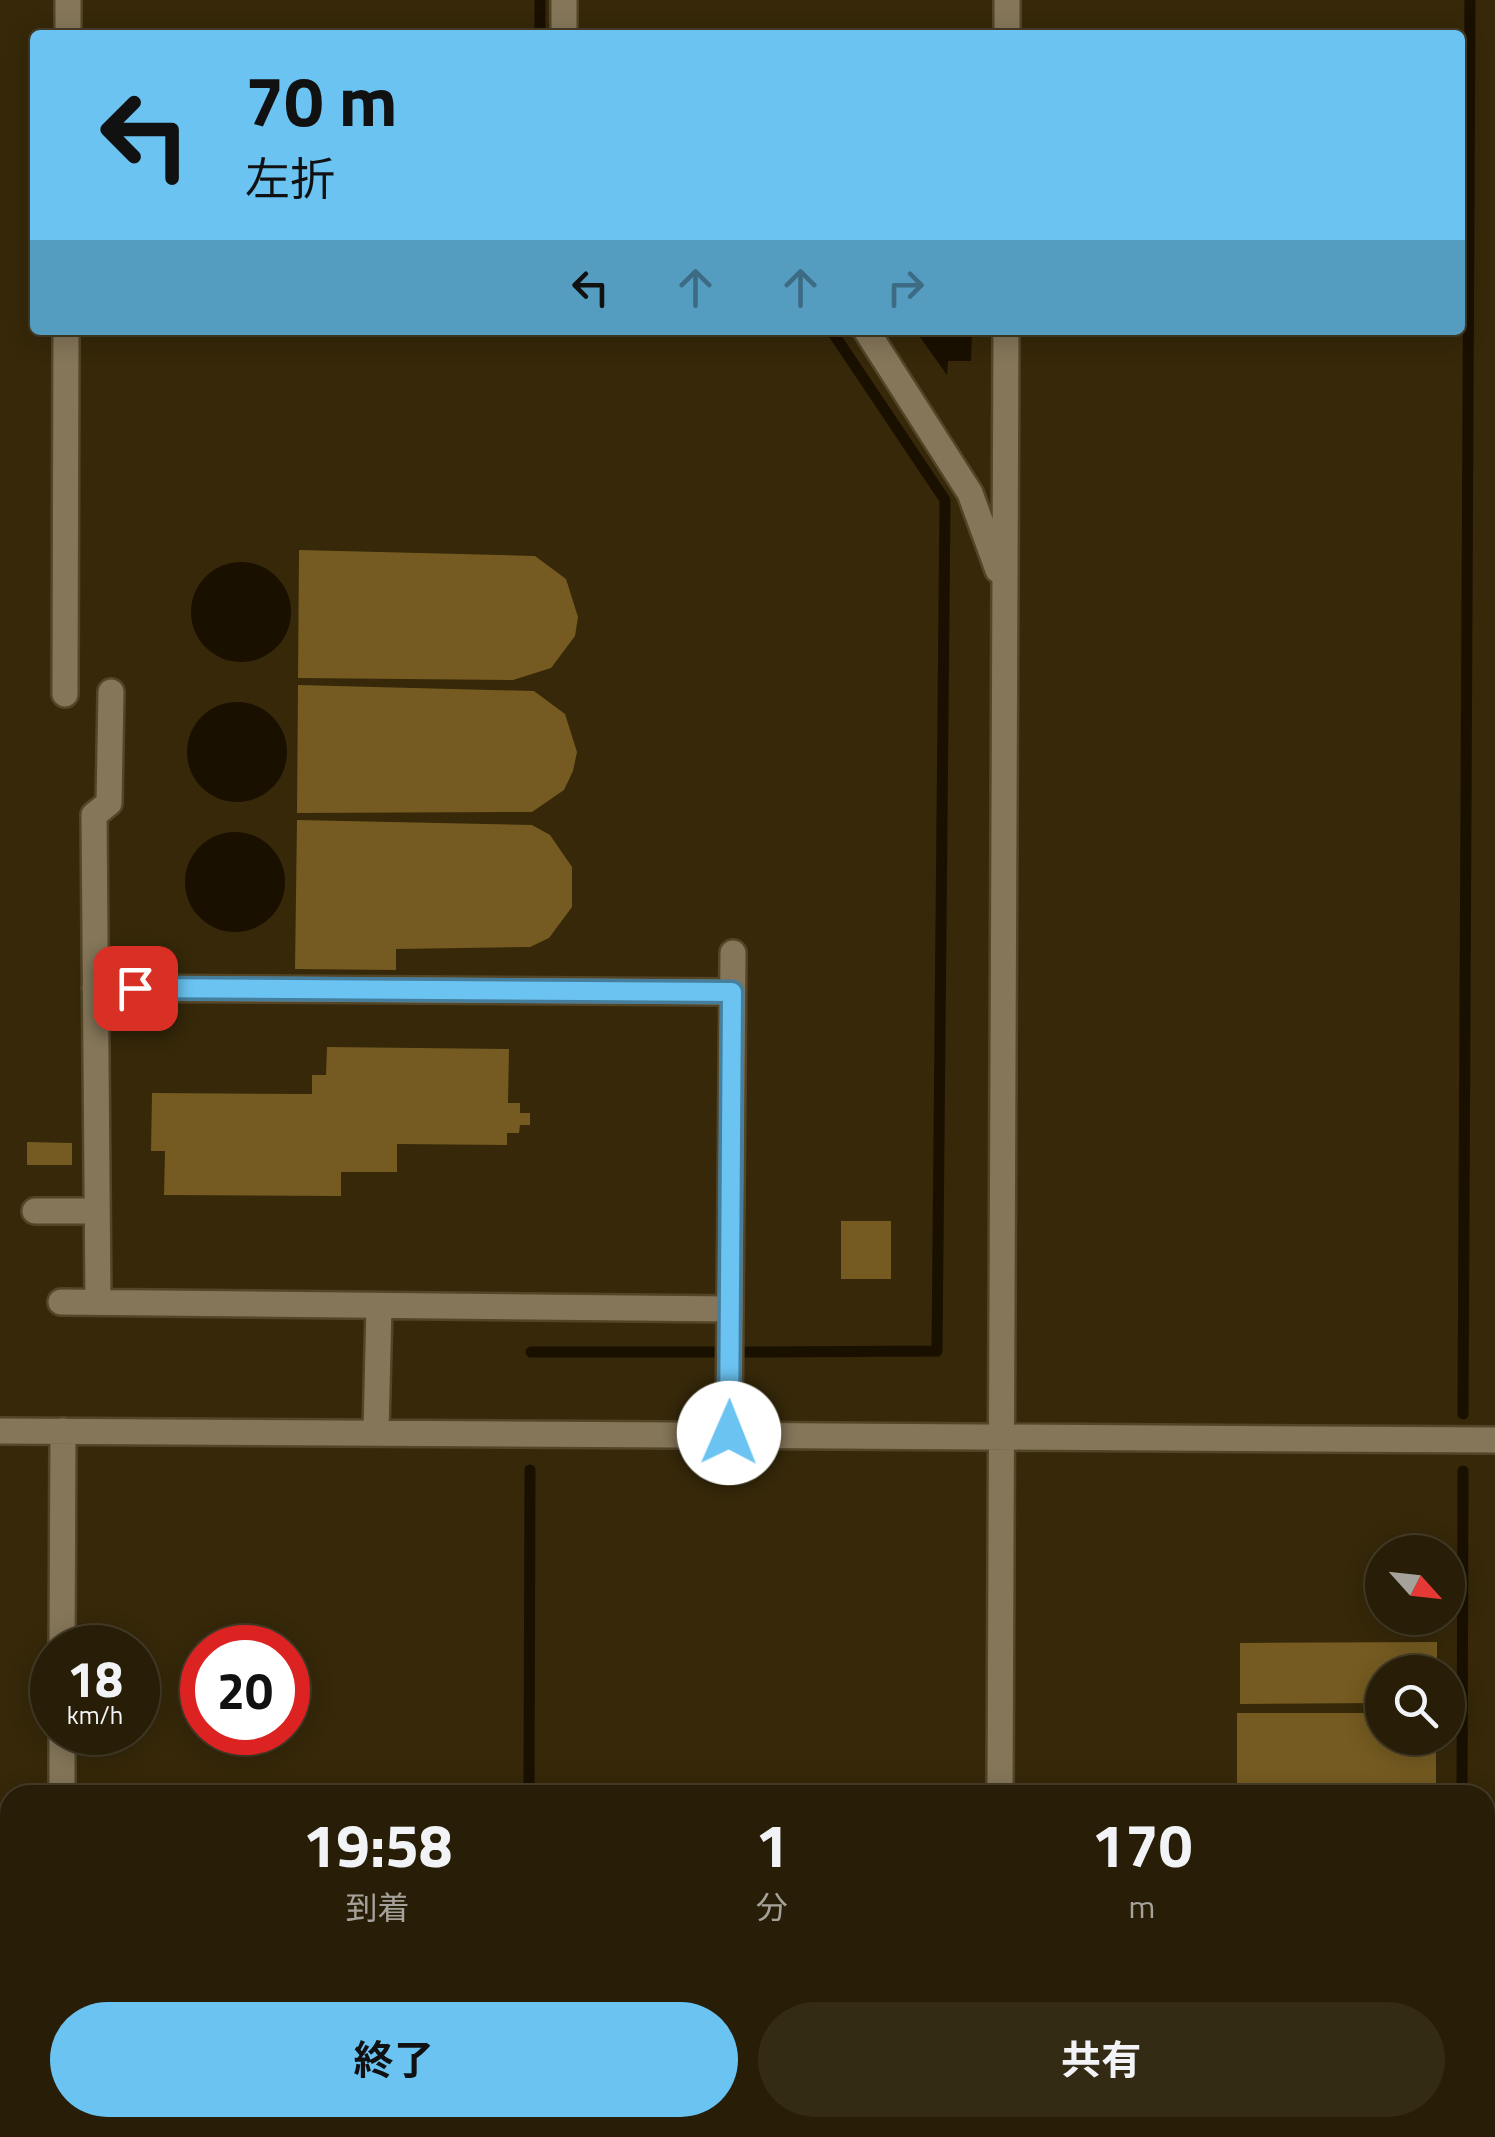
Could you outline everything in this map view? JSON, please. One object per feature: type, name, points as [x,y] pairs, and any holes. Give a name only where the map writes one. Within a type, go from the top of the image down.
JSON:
[{"type":"street","points":[[68,0],[68,30]]},
{"type":"street","points":[[564,0],[564,30]]},
{"type":"street","points":[[1007,30],[1008,0]]},
{"type":"street","points":[[65,694],[66,335]]},
{"type":"street","points":[[869,335],[970,493],[1004,589]]},
{"type":"street","points":[[1000,1785],[1006,335]]},
{"type":"street","points":[[98,1302],[94,815],[109,803],[111,692]]},
{"type":"street","points":[[729,1433],[733,954]]},
{"type":"street","points":[[96,988],[732,992]]},
{"type":"street","points":[[35,1211],[97,1211]]},
{"type":"street","points":[[61,1302],[730,1310]]},
{"type":"street","points":[[376,1432],[379,1306]]},
{"type":"street","points":[[62,1625],[63,1431]]},
{"type":"street","points":[[0,1432],[1000,1434],[1495,1440]]},
{"type":"street","points":[[62,1755],[62,1785]]},
{"type":"shaded area","points":[[919,335],[972,335],[971,361],[948,361],[947,375]]},
{"type":"shaded area","points":[[241,562],[260,566],[276,577],[287,593],[291,612],[287,631],[276,647],[260,658],[241,662],[222,658],[206,647],[195,631],[191,612],[195,593],[206,577],[222,566]]},
{"type":"shaded area","points":[[237,702],[256,706],[272,717],[283,733],[287,752],[283,771],[272,787],[256,798],[237,802],[218,798],[202,787],[191,771],[187,752],[191,733],[202,717],[218,706]]},
{"type":"shaded area","points":[[235,832],[254,836],[270,847],[281,863],[285,882],[281,901],[270,917],[254,928],[235,932],[216,928],[200,917],[189,901],[185,882],[189,863],[200,847],[216,836]]},
{"type":"building","points":[[299,550],[535,556],[566,579],[578,617],[575,636],[551,668],[513,680],[298,678]]},
{"type":"building","points":[[298,685],[534,691],[565,714],[577,752],[573,771],[564,790],[532,812],[297,813]]},
{"type":"building","points":[[297,820],[532,825],[550,835],[572,867],[572,907],[549,938],[530,947],[396,949],[396,970],[295,969]]},
{"type":"building","points":[[327,1047],[509,1049],[508,1103],[520,1103],[520,1113],[530,1113],[530,1125],[520,1125],[519,1133],[507,1133],[507,1145],[397,1144],[397,1172],[341,1172],[341,1196],[164,1195],[165,1151],[151,1151],[152,1093],[312,1094],[312,1075],[326,1075]]},
{"type":"building","points":[[27,1142],[72,1143],[72,1165],[27,1165]]},
{"type":"building","points":[[841,1221],[891,1221],[891,1279],[841,1279]]},
{"type":"building","points":[[1437,1642],[1437,1655],[1365,1655],[1365,1703],[1240,1704],[1240,1643]]},
{"type":"building","points":[[1237,1713],[1365,1713],[1365,1755],[1436,1755],[1436,1785],[1237,1785]]},
{"type":"waterway","points":[[540,0],[540,30]]},
{"type":"waterway","points":[[1463,1414],[1470,0]]},
{"type":"waterway","points":[[746,1352],[937,1351],[945,500],[834,335]]},
{"type":"waterway","points":[[531,1352],[717,1352]]},
{"type":"waterway","points":[[529,1785],[530,1470]]},
{"type":"waterway","points":[[1462,1785],[1463,1471]]},
{"type":"route","points":[[135,988],[732,992],[729,1433]]}]
